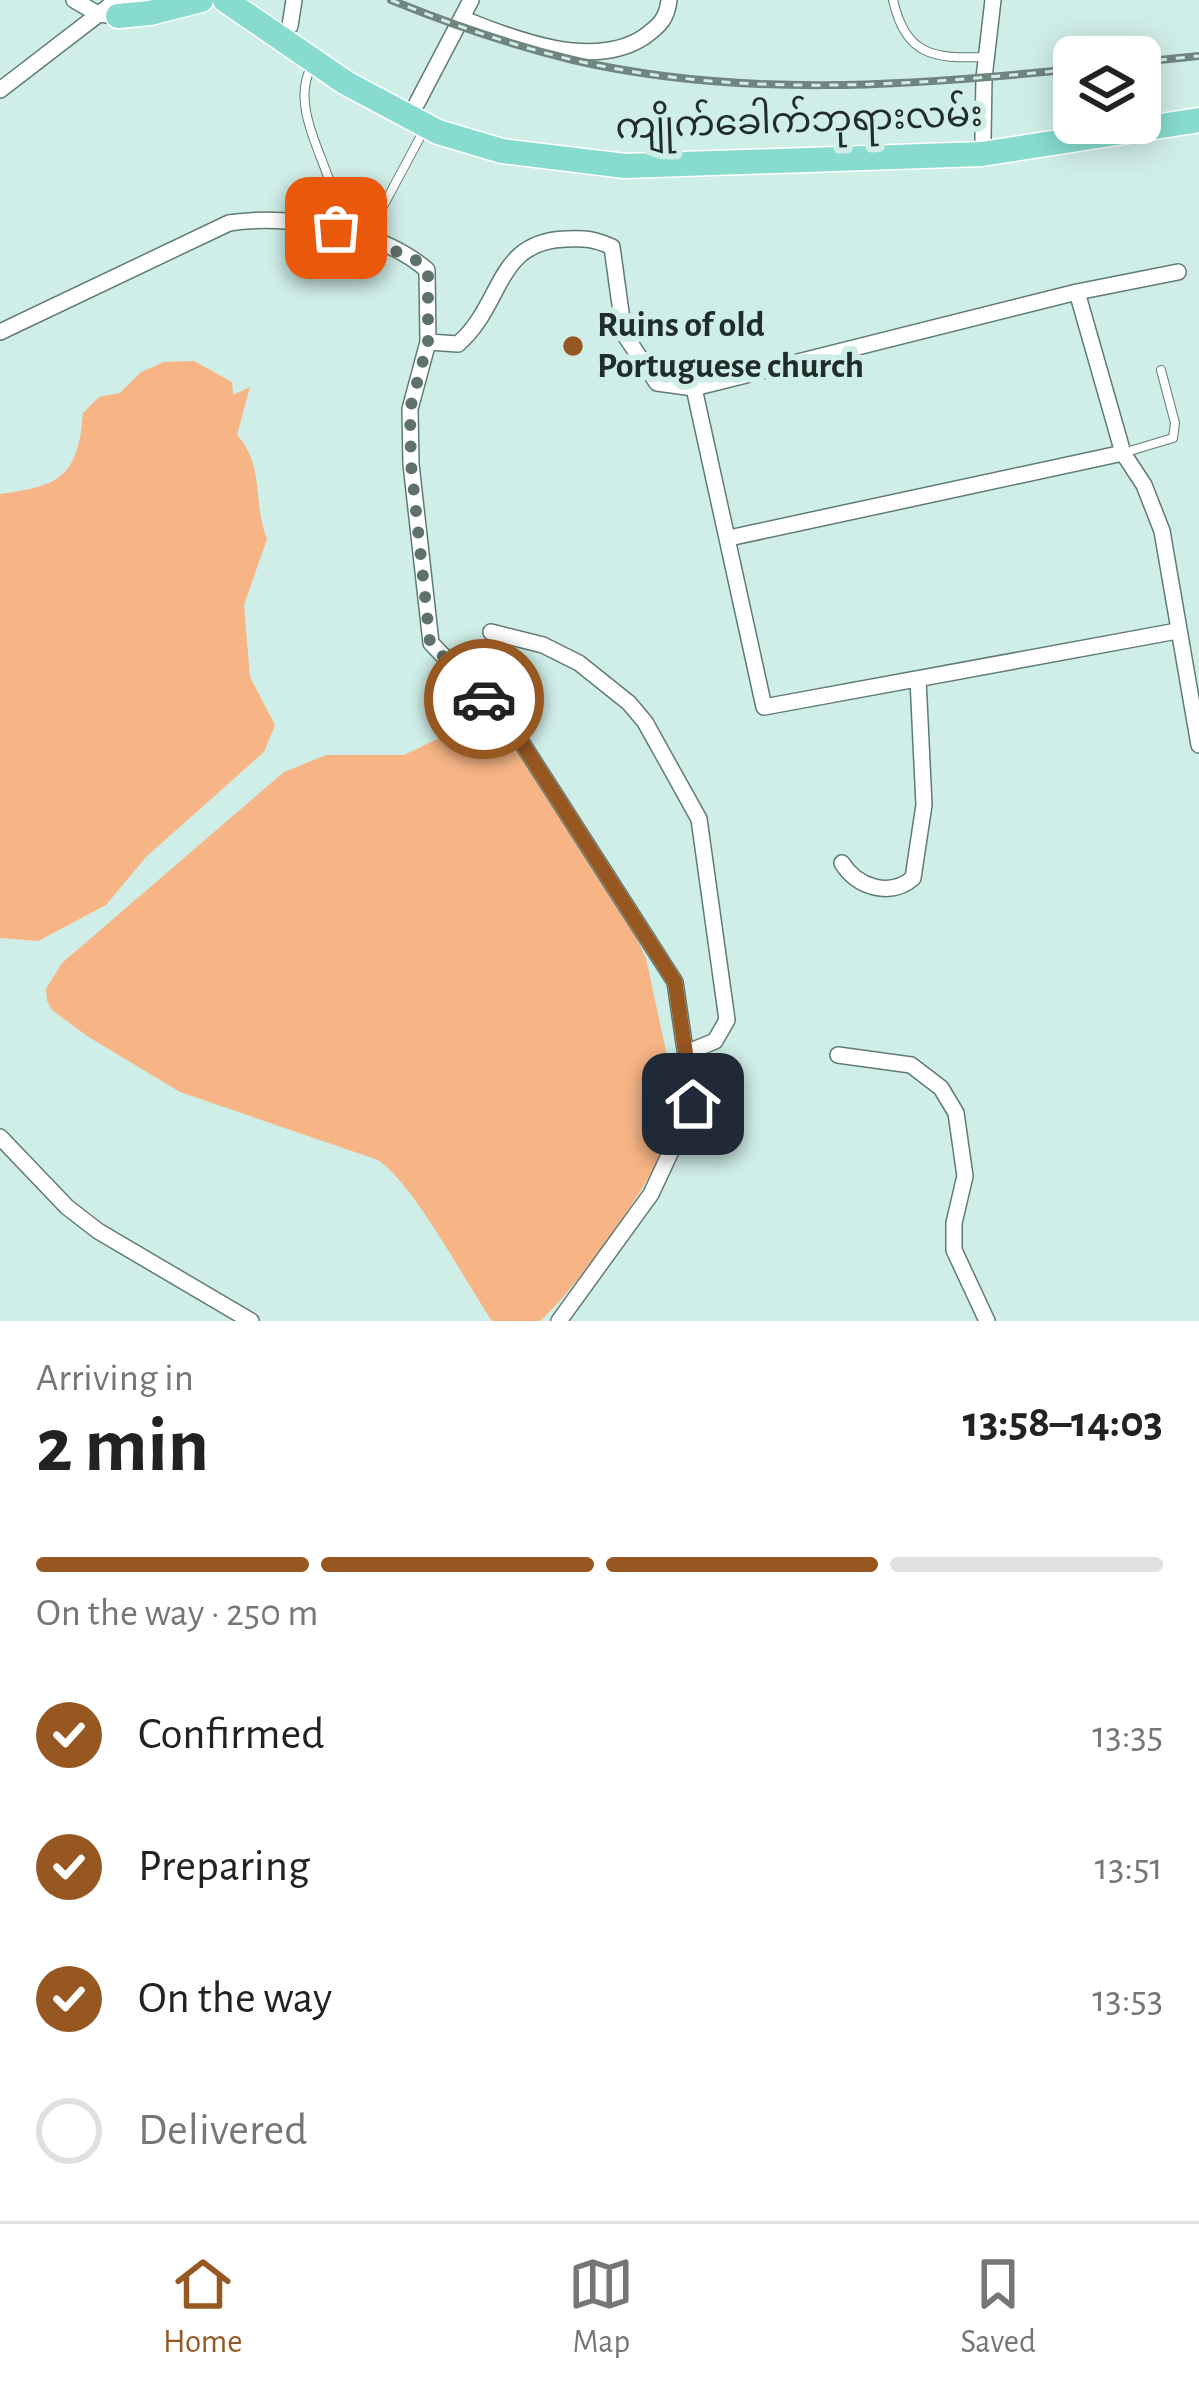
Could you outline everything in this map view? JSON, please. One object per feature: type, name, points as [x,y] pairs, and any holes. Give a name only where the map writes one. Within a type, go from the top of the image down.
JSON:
[{"type":"main road","points":[[112,6],[150,14],[201,0]]},
{"type":"main road","name":"ကျိုက်ခေါက်ဘုရားလမ်း","points":[[225,0],[315,62],[502,151],[625,166],[982,154],[1199,120]]},
{"type":"main road","name":"ကျိုက်ခေါက်ဘုရားလမ်း","points":[[252,0],[292,13],[354,69],[422,114],[507,136],[628,151],[983,140],[1053,129]]},
{"type":"main road","points":[[1161,111],[1199,105]]},
{"type":"street","points":[[74,0],[112,6]]},
{"type":"street","points":[[422,114],[471,0]]},
{"type":"street","points":[[464,19],[555,46],[604,53],[655,30],[668,14],[669,0]]},
{"type":"street","points":[[983,140],[993,0]]},
{"type":"street","points":[[0,90],[112,6]]},
{"type":"street","points":[[0,332],[229,223],[261,218],[336,228],[413,258],[428,270],[428,342],[410,409],[411,464],[430,643],[513,729],[675,982],[693,1104],[651,1194],[559,1321]]},
{"type":"street","points":[[428,342],[458,344],[473,331],[519,252],[546,239],[593,238],[612,247],[624,334],[657,383],[694,388],[1077,292],[1178,272]]},
{"type":"street","points":[[1077,292],[1123,453],[1144,485],[1162,531],[1199,745]]},
{"type":"street","points":[[694,388],[764,707],[1177,631]]},
{"type":"street","points":[[729,538],[1123,453]]},
{"type":"street","points":[[491,632],[543,645],[601,677],[640,714],[695,810],[727,1020],[715,1041],[686,1053]]},
{"type":"street","points":[[842,863],[859,885],[900,887],[913,878],[924,805],[918,679]]},
{"type":"street","points":[[838,1055],[910,1065],[940,1088],[956,1113],[964,1176],[952,1236],[954,1250],[987,1321]]},
{"type":"street","points":[[0,1137],[67,1207],[98,1231],[251,1321]]},
{"type":"lane","points":[[892,0],[898,25],[915,44],[943,56],[987,57]]},
{"type":"lane","points":[[315,62],[304,89],[310,125],[333,192],[336,228]]},
{"type":"lane","points":[[365,239],[422,114]]},
{"type":"lane","points":[[1123,453],[1173,438],[1175,423],[1161,370]]},
{"type":"shaded area","points":[[194,361],[232,382],[233,395],[250,387],[237,435],[255,471],[267,539],[244,605],[250,677],[275,725],[264,752],[146,857],[106,905],[38,941],[0,938],[0,494],[38,487],[62,474],[76,452],[83,413],[99,397],[120,393],[141,372],[164,362]]},
{"type":"shaded area","points":[[471,723],[497,725],[512,736],[631,927],[646,958],[678,1107],[673,1128],[643,1186],[599,1252],[540,1321],[492,1321],[407,1189],[378,1160],[180,1092],[87,1036],[47,1001],[46,989],[62,963],[284,772],[326,755],[404,755]]},
{"type":"railway","points":[[391,0],[573,60],[698,80],[886,84],[1053,71]]},
{"type":"railway","points":[[1161,60],[1199,56]]},
{"type":"way so far","points":[[336,228],[413,258],[428,270],[428,342],[410,409],[411,464],[430,643],[484,699]]},
{"type":"place","name":"Ruins of old Portuguese church","points":[[573,346]]},
{"type":"route","points":[[484,699],[513,729],[675,982],[693,1104]]}]
